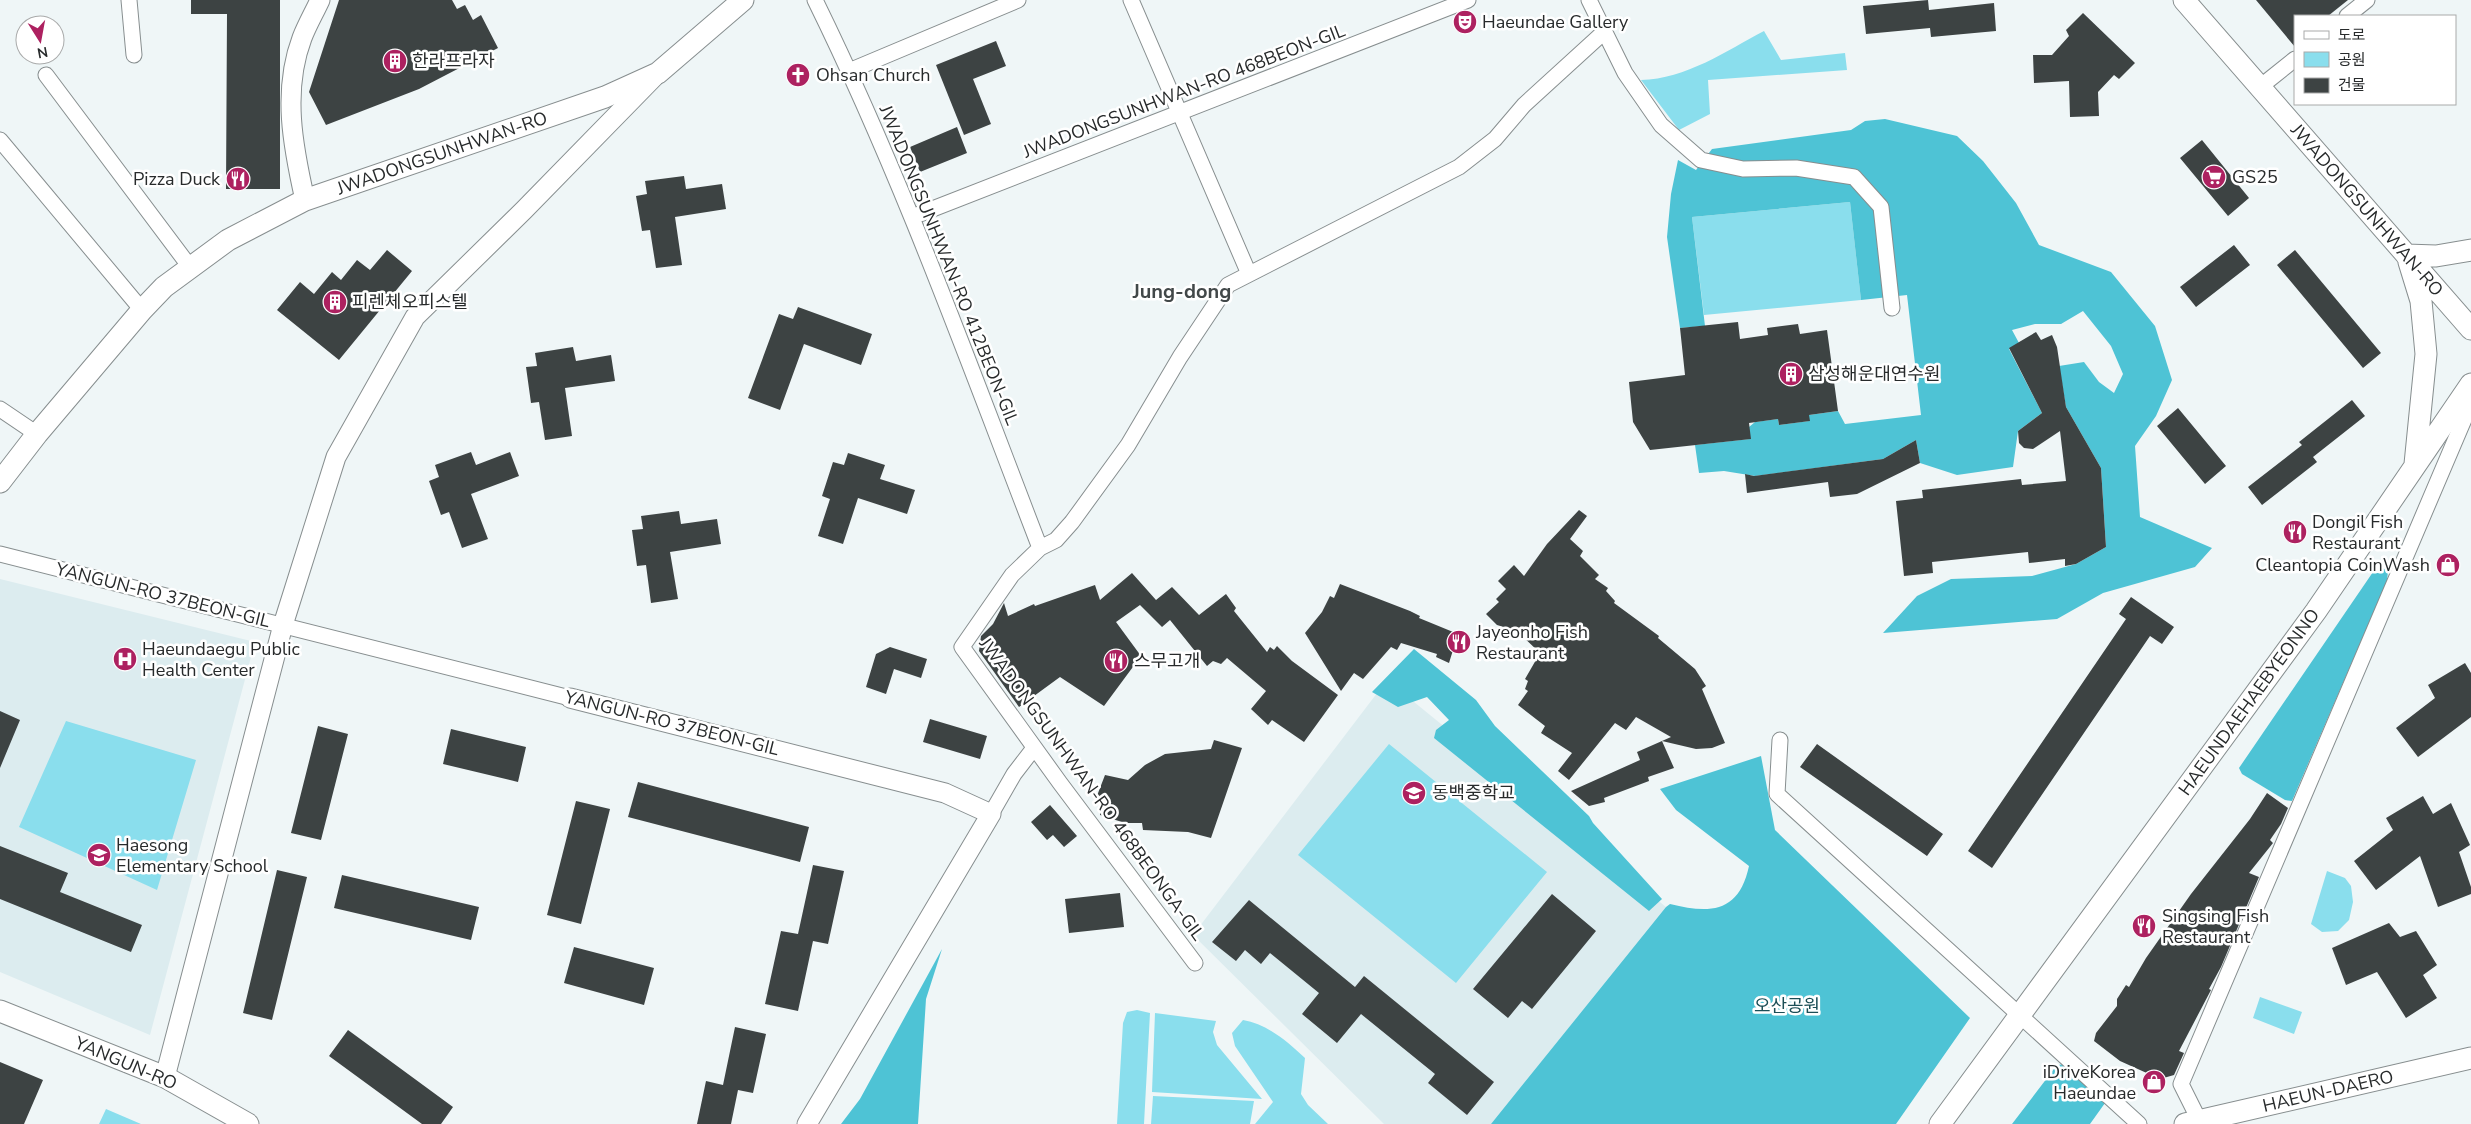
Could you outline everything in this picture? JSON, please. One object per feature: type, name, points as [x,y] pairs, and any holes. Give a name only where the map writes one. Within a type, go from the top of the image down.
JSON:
[{"type":"main road","name":"JWADONGSUNHWAN-RO","points":[[0,482],[37,434],[142,310],[164,287],[228,240],[305,200],[605,96],[658,73],[743,0]]},
{"type":"main road","name":"JWADONGSUNHWAN-RO","points":[[2184,0],[2471,329]]},
{"type":"main road","points":[[2415,466],[2426,354],[2425,330],[2421,302],[2406,255],[2436,256],[2471,250]]},
{"type":"main road","name":"HAEUNDAEHAEBYEONNO","points":[[1940,1124],[2316,611],[2471,384]]},
{"type":"main road","name":"YANGUN-RO","points":[[0,1012],[165,1078],[248,1124]]},
{"type":"main road","name":"HAEUN-DAERO","points":[[2192,1122],[2471,1058]]},
{"type":"street","points":[[130,0],[134,56]]},
{"type":"street","points":[[305,200],[292,143],[291,100],[295,65],[302,39],[320,0]]},
{"type":"street","name":"JWADONGSUNHWAN-RO 412BEON-GIL","points":[[814,0],[849,71],[912,217],[1040,548]]},
{"type":"street","points":[[849,71],[1018,0]]},
{"type":"street","points":[[1131,0],[1249,274]]},
{"type":"street","name":"JWADONGSUNHWAN-RO 468BEON-GIL","points":[[912,217],[1468,0]]},
{"type":"street","points":[[1588,0],[1625,73],[1661,125],[1701,160],[1743,169],[1796,168],[1854,177],[1881,207],[1892,308]]},
{"type":"street","points":[[2348,15],[2367,0]]},
{"type":"street","name":"JWADONGSUNHWAN-RO 468BEONGA-GIL","points":[[1195,963],[1034,748],[962,647],[1012,575],[1040,548],[1056,540],[1072,522],[1128,445],[1180,357],[1228,285],[1459,167],[1495,139],[1524,105],[1604,32]]},
{"type":"street","points":[[2260,87],[2294,59]]},
{"type":"street","points":[[165,1078],[283,625],[336,457],[415,317],[524,210],[658,73]]},
{"type":"street","points":[[46,75],[190,267]]},
{"type":"street","points":[[0,140],[142,310]]},
{"type":"street","points":[[2192,1122],[2181,1084],[2471,403]]},
{"type":"street","points":[[0,409],[37,434]]},
{"type":"street","name":"YANGUN-RO 37BEON-GIL","points":[[0,554],[945,793],[991,814]]},
{"type":"street","points":[[1780,740],[1777,794],[2021,1014],[2138,1124]]},
{"type":"street","points":[[807,1124],[1014,774],[1034,748]]},
{"type":"shaded area","name":"Haesong Elementary School","points":[[0,579],[255,642],[150,1035],[0,972]]},
{"type":"shaded area","name":"동백중학교","points":[[1387,680],[1666,907],[1491,1124],[1384,1124],[1193,935]]},
{"type":"green space","points":[[1764,31],[1781,60],[1845,53],[1847,70],[1708,80],[1710,114],[1679,130],[1641,80],[1674,75],[1690,69],[1705,63]]},
{"type":"green space","points":[[1885,119],[1957,136],[1983,161],[2016,203],[2039,245],[2111,272],[2155,326],[2172,380],[2156,416],[2135,446],[2140,517],[2212,548],[2195,567],[2103,593],[2057,619],[1883,633],[1917,596],[1951,579],[2032,576],[2076,564],[2106,547],[2101,468],[2066,407],[2059,366],[2084,362],[2099,382],[2114,393],[2123,374],[2111,346],[2083,311],[2061,324],[2035,324],[2012,330],[2019,343],[2009,349],[2042,413],[2018,431],[2013,467],[1957,475],[1920,463],[1916,440],[1883,459],[1755,476],[1724,471],[1699,473],[1695,445],[1750,439],[1749,427],[1755,422],[1778,419],[1779,425],[1809,421],[1809,415],[1838,411],[1845,424],[1921,415],[1907,295],[1861,300],[1850,202],[1692,217],[1705,326],[1680,328],[1667,237],[1671,194],[1678,160],[1696,170],[1712,149],[1851,130],[1865,121]]},
{"type":"green space","points":[[1850,202],[1861,300],[1704,315],[1692,217]]},
{"type":"green space","points":[[2383,568],[2388,571],[2387,581],[2292,801],[2285,800],[2242,774],[2239,768],[2373,572]]},
{"type":"green space","points":[[1414,649],[1476,700],[1495,726],[1589,816],[1593,823],[1662,899],[1649,911],[1434,738],[1436,730],[1449,720],[1427,697],[1398,707],[1372,692]]},
{"type":"green space","points":[[66,721],[196,760],[157,890],[19,827]]},
{"type":"green space","points":[[1389,744],[1547,872],[1456,983],[1298,855]]},
{"type":"green space","name":"오산공원","points":[[1761,756],[1775,830],[1970,1018],[1896,1124],[1491,1124],[1666,907],[1670,904],[1710,909],[1730,901],[1738,893],[1749,866],[1676,810],[1660,789]]},
{"type":"green space","points":[[2327,871],[2345,878],[2351,886],[2353,902],[2349,920],[2338,931],[2322,932],[2311,924]]},
{"type":"green space","points":[[942,949],[926,999],[918,1124],[841,1124],[860,1099]]},
{"type":"green space","points":[[2260,997],[2302,1012],[2294,1034],[2253,1018]]},
{"type":"green space","points":[[1137,1010],[1150,1013],[1144,1124],[1117,1124],[1123,1023],[1127,1012]]},
{"type":"green space","points":[[1155,1013],[1216,1021],[1213,1032],[1217,1045],[1262,1099],[1152,1092]]},
{"type":"green space","points":[[1243,1020],[1268,1029],[1305,1058],[1301,1094],[1308,1105],[1328,1124],[1255,1124],[1273,1102],[1235,1046],[1232,1033]]},
{"type":"green space","points":[[2066,1064],[2105,1103],[2090,1124],[2012,1124],[2057,1065]]},
{"type":"green space","points":[[1153,1096],[1254,1101],[1250,1124],[1151,1124]]},
{"type":"green space","points":[[106,1109],[141,1124],[99,1124]]},
{"type":"building","points":[[191,0],[280,0],[280,189],[226,189],[227,14],[191,14]]},
{"type":"building","name":"한라프라자","points":[[339,0],[452,0],[457,9],[465,5],[473,20],[481,15],[498,48],[419,89],[326,125],[309,92]]},
{"type":"building","points":[[1928,0],[1929,10],[1994,3],[1996,31],[1931,37],[1930,28],[1866,34],[1863,6]]},
{"type":"building","points":[[2256,0],[2348,0],[2329,15],[2294,15],[2294,46]]},
{"type":"building","points":[[2083,13],[2135,63],[2119,79],[2114,75],[2098,92],[2099,116],[2070,117],[2069,81],[2034,83],[2033,55],[2052,55],[2069,36],[2066,30]]},
{"type":"building","points":[[996,41],[1006,66],[973,79],[991,124],[964,135],[936,65]]},
{"type":"building","points":[[957,127],[967,153],[920,172],[910,147]]},
{"type":"building","points":[[2202,140],[2249,198],[2228,216],[2180,158]]},
{"type":"building","points":[[684,176],[686,189],[722,184],[726,209],[675,217],[682,265],[656,268],[650,230],[642,231],[636,196],[647,194],[645,181]]},
{"type":"building","points":[[2234,245],[2250,265],[2196,307],[2180,287]]},
{"type":"building","name":"피렌체오피스텔","points":[[387,250],[412,271],[339,360],[277,310],[300,282],[314,294],[332,272],[341,280],[357,260],[370,270]]},
{"type":"building","points":[[2295,250],[2381,353],[2363,368],[2277,265]]},
{"type":"building","points":[[798,307],[872,334],[861,365],[804,344],[780,410],[748,398],[779,314],[793,319]]},
{"type":"building","points":[[1738,322],[1740,339],[1768,335],[1767,328],[1798,324],[1800,334],[1827,330],[1838,411],[1809,415],[1810,421],[1779,425],[1778,419],[1749,423],[1751,439],[1650,450],[1633,422],[1629,382],[1685,375],[1680,328]]},
{"type":"building","points":[[2036,332],[2041,340],[2052,335],[2057,347],[2066,407],[2101,468],[2106,547],[2076,564],[2065,566],[2065,559],[2029,563],[2028,552],[1932,562],[1933,573],[1904,576],[1896,501],[1923,498],[1922,490],[2021,479],[2022,485],[2066,481],[2060,431],[2033,449],[2024,448],[2019,443],[2018,431],[2042,413],[2009,348]]},
{"type":"building","points":[[573,347],[576,361],[611,355],[615,381],[565,388],[572,436],[545,440],[539,402],[531,403],[526,367],[537,366],[535,353]]},
{"type":"building","points":[[2352,400],[2365,416],[2313,457],[2317,462],[2262,505],[2248,487],[2302,445],[2299,442]]},
{"type":"building","points":[[2178,408],[2226,466],[2205,484],[2157,426]]},
{"type":"building","points":[[1916,440],[1920,463],[1857,494],[1830,497],[1828,482],[1747,493],[1745,474],[1754,476],[1883,459]]},
{"type":"building","points":[[471,452],[476,465],[510,452],[519,476],[471,494],[488,539],[462,548],[449,512],[441,515],[429,481],[439,477],[435,465]]},
{"type":"building","points":[[848,453],[885,465],[880,479],[915,490],[907,514],[858,498],[843,544],[818,536],[830,499],[822,496],[833,462],[844,465]]},
{"type":"building","points":[[1579,510],[1587,516],[1570,539],[1583,551],[1580,556],[1599,575],[1595,579],[1608,588],[1606,591],[1615,601],[1614,603],[1659,636],[1658,638],[1695,669],[1706,686],[1702,689],[1725,743],[1712,748],[1696,749],[1662,741],[1671,737],[1636,717],[1626,730],[1615,723],[1569,780],[1558,771],[1572,753],[1541,733],[1545,726],[1518,705],[1528,691],[1525,689],[1528,681],[1525,679],[1540,653],[1517,631],[1497,625],[1486,614],[1499,602],[1496,599],[1506,589],[1498,581],[1514,565],[1524,576],[1547,544]]},
{"type":"building","points":[[679,511],[681,524],[717,519],[721,544],[670,552],[678,599],[651,603],[646,565],[637,566],[632,530],[643,529],[641,516]]},
{"type":"building","points":[[1132,573],[1156,600],[1172,587],[1199,615],[1226,594],[1236,608],[1234,611],[1267,652],[1270,647],[1274,650],[1277,646],[1292,661],[1338,695],[1304,742],[1272,720],[1268,725],[1251,709],[1266,691],[1227,658],[1221,664],[1213,661],[1207,666],[1170,620],[1162,627],[1140,605],[1116,622],[1141,656],[1104,706],[1060,677],[1019,707],[979,651],[981,636],[993,624],[1004,603],[1008,616],[1034,604],[1035,606],[1095,585],[1100,600]]},
{"type":"building","points":[[1340,584],[1410,611],[1420,616],[1419,618],[1458,634],[1449,663],[1436,657],[1437,654],[1401,643],[1397,650],[1391,647],[1363,679],[1354,673],[1341,691],[1305,633],[1322,612],[1330,596],[1334,598]]},
{"type":"building","points":[[2131,597],[2174,627],[2162,644],[2150,636],[1992,868],[1968,851],[2126,619],[2119,614]]},
{"type":"building","points":[[890,647],[927,659],[921,678],[894,669],[886,694],[866,687],[876,654]]},
{"type":"building","points":[[2465,663],[2471,673],[2471,717],[2418,757],[2396,728],[2435,698],[2428,685]]},
{"type":"building","points":[[0,711],[20,720],[0,768]]},
{"type":"building","points":[[930,719],[987,736],[980,759],[923,742]]},
{"type":"building","points":[[318,726],[348,734],[321,840],[291,833]]},
{"type":"building","points":[[451,729],[526,747],[518,782],[443,764]]},
{"type":"building","points":[[1214,740],[1242,748],[1211,838],[1188,832],[1143,830],[1142,823],[1125,823],[1100,815],[1102,804],[1095,801],[1105,775],[1128,780],[1145,765],[1165,754],[1211,749]]},
{"type":"building","points":[[1662,741],[1674,768],[1648,777],[1649,781],[1604,798],[1605,802],[1589,806],[1571,791],[1640,760],[1637,752]]},
{"type":"building","points":[[1817,744],[1943,834],[1927,856],[1800,767]]},
{"type":"building","points":[[638,782],[809,827],[800,862],[628,817]]},
{"type":"building","points":[[2267,793],[2288,808],[2281,824],[2270,840],[2273,843],[2249,873],[2259,877],[2221,967],[2209,989],[2211,990],[2179,1051],[2184,1053],[2174,1075],[2160,1079],[2120,1061],[2094,1041],[2096,1033],[2117,1006],[2117,999],[2126,985],[2129,987],[2146,958],[2191,894],[2250,819]]},
{"type":"building","points":[[2423,796],[2433,814],[2451,803],[2470,845],[2459,852],[2471,887],[2471,894],[2438,907],[2420,856],[2376,890],[2354,861],[2393,830],[2386,818]]},
{"type":"building","points":[[576,801],[610,809],[581,924],[547,915]]},
{"type":"building","points":[[1050,805],[1077,836],[1064,847],[1053,835],[1047,840],[1031,822]]},
{"type":"building","points":[[0,846],[68,873],[60,892],[142,925],[131,952],[0,899]]},
{"type":"building","points":[[813,865],[844,871],[828,944],[813,941],[798,1011],[765,1004],[781,931],[798,934]]},
{"type":"building","points":[[277,870],[307,877],[272,1020],[243,1013]]},
{"type":"building","points":[[342,875],[479,907],[471,940],[334,908]]},
{"type":"building","points":[[1120,893],[1124,927],[1069,933],[1065,899]]},
{"type":"building","points":[[1552,894],[1596,931],[1532,1009],[1522,1001],[1508,1018],[1473,989]]},
{"type":"building","points":[[1249,900],[1355,987],[1364,976],[1494,1082],[1467,1115],[1428,1083],[1435,1074],[1361,1014],[1337,1043],[1302,1014],[1319,993],[1270,953],[1261,964],[1245,950],[1236,961],[1212,942]]},
{"type":"building","points":[[2389,923],[2400,937],[2416,931],[2437,965],[2423,975],[2437,998],[2406,1018],[2377,972],[2346,985],[2332,948]]},
{"type":"building","points":[[574,947],[654,968],[644,1005],[564,983]]},
{"type":"building","points":[[735,1027],[766,1034],[753,1093],[738,1090],[731,1124],[697,1124],[706,1081],[723,1085]]},
{"type":"building","points":[[348,1030],[453,1107],[441,1124],[422,1124],[329,1056]]},
{"type":"building","points":[[0,1062],[43,1080],[24,1124],[0,1124]]},
{"type":"place","name":"Haeundae Gallery","points":[[1465,22]]},
{"type":"place","name":"한라프라자","points":[[395,61]]},
{"type":"place","name":"Ohsan Church","points":[[798,75]]},
{"type":"place","name":"GS25","points":[[2214,177]]},
{"type":"place","name":"Pizza Duck","points":[[238,179]]},
{"type":"place","name":"피렌체오피스텔","points":[[335,302]]},
{"type":"place","name":"삼성해운대연수원","points":[[1791,374]]},
{"type":"place","name":"Dongil Fish Restaurant","points":[[2295,532]]},
{"type":"place","name":"Cleantopia CoinWash","points":[[2448,565]]},
{"type":"place","name":"Jayeonho Fish Restaurant","points":[[1459,642]]},
{"type":"place","name":"Haeundaegu Public Health Center","points":[[125,659]]},
{"type":"place","name":"스무고개","points":[[1116,661]]},
{"type":"place","name":"동백중학교","points":[[1414,793]]},
{"type":"place","name":"Haesong Elementary School","points":[[99,855]]},
{"type":"place","name":"Singsing Fish Restaurant","points":[[2144,926]]},
{"type":"place","name":"iDriveKorea Haeundae","points":[[2154,1082]]},
{"type":"district","name":"Jung-dong","points":[[1182,291]]}]
